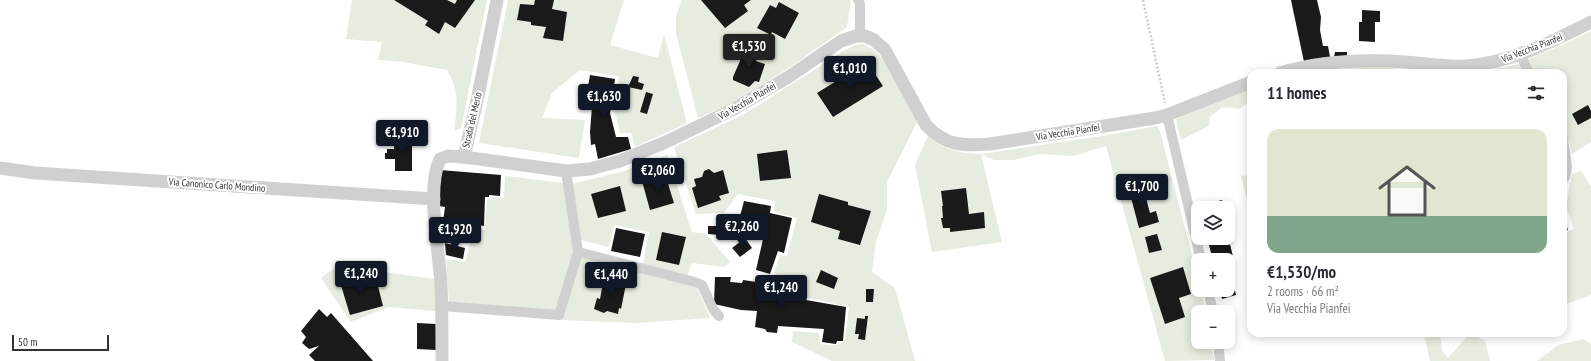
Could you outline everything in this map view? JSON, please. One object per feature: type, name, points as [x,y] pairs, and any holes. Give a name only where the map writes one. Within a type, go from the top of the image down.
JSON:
[{"type":"street","name":"Strada del Merlo","points":[[442,361],[442,306],[434,199],[436,172],[440,159],[448,156],[464,157],[497,0]]},
{"type":"street","points":[[858,0],[860,4],[860,36]]},
{"type":"street","name":"Via Vecchia Pianfei","points":[[1300,69],[1340,61],[1388,61],[1450,69],[1488,63],[1520,54],[1557,39],[1591,22]]},
{"type":"street","name":"Via Vecchia Pianfei","points":[[464,157],[566,171],[590,169],[620,161],[716,119],[790,76],[841,41],[860,36],[865,36],[874,40],[885,50],[926,125],[938,136],[953,143],[973,145],[990,144],[1141,121],[1167,115],[1247,84]]},
{"type":"street","points":[[1520,54],[1527,69]]},
{"type":"street","points":[[1167,115],[1198,253]]},
{"type":"street","name":"Via Canonico Carlo Mondino","points":[[0,168],[35,173],[434,199]]},
{"type":"street","points":[[442,306],[559,315],[578,252],[566,171]]},
{"type":"street","points":[[578,252],[696,282],[702,285],[713,309],[719,316]]},
{"type":"street","points":[[1219,349],[1220,361]]},
{"type":"path","points":[[1143,0],[1167,115]]},
{"type":"shaded area","points":[[352,0],[487,0],[461,128],[454,131],[457,107],[456,92],[447,70],[403,62],[378,60],[382,42],[346,39]]},
{"type":"shaded area","points":[[508,0],[624,0],[610,45],[658,58],[664,34],[687,123],[635,147],[631,133],[620,133],[615,112],[619,76],[580,70],[552,93],[542,118],[585,120],[579,158],[479,143]]},
{"type":"shaded area","points":[[682,0],[851,0],[847,27],[790,67],[732,103],[698,118],[676,34],[676,16]]},
{"type":"shaded area","points":[[1591,31],[1591,142],[1572,154],[1570,143],[1567,137],[1567,69],[1532,69],[1527,60]]},
{"type":"shaded area","points":[[863,44],[874,50],[883,60],[918,120],[887,182],[887,210],[876,241],[872,272],[895,288],[915,361],[832,361],[792,342],[793,331],[819,333],[820,344],[833,345],[842,343],[845,340],[849,307],[790,294],[793,282],[774,273],[780,255],[787,256],[797,218],[774,212],[775,201],[738,194],[724,213],[696,214],[674,147],[743,115],[842,52],[855,45]]},
{"type":"shaded area","points":[[1519,64],[1521,69],[1496,69]]},
{"type":"shaded area","points":[[1358,67],[1385,67],[1401,69],[1341,69]]},
{"type":"shaded area","points":[[1247,89],[1247,103],[1240,109],[1222,107],[1209,118],[1209,126],[1181,140],[1176,119]]},
{"type":"shaded area","points":[[1157,126],[1160,131],[1191,253],[1191,297],[1203,297],[1204,305],[1191,305],[1191,349],[1212,349],[1214,360],[1165,361],[1106,146],[1073,156],[1040,154],[1013,160],[994,160],[981,154],[1103,136]]},
{"type":"shaded area","points":[[928,136],[947,148],[966,153],[981,154],[1002,242],[932,252],[915,165]]},
{"type":"shaded area","points":[[667,155],[692,232],[706,234],[730,262],[724,267],[692,263],[687,276],[643,264],[649,232],[614,225],[609,247],[581,240],[571,184],[624,171]]},
{"type":"shaded area","points":[[1581,171],[1591,186],[1591,295],[1567,304],[1567,232],[1574,229],[1567,210],[1572,174]]},
{"type":"shaded area","points":[[1247,175],[1247,201],[1241,176]]},
{"type":"shaded area","points":[[505,176],[563,183],[573,252],[556,311],[449,303],[446,259],[465,262],[474,229],[485,230],[487,199],[491,199],[491,197],[504,198]]},
{"type":"shaded area","points":[[580,257],[695,287],[699,292],[710,318],[635,323],[561,320]]},
{"type":"shaded area","points":[[346,267],[435,279],[435,311],[388,307],[351,322],[321,278],[333,269]]},
{"type":"shaded area","points":[[1425,337],[1440,337],[1442,351],[1448,358],[1466,337],[1478,337],[1485,341],[1490,361],[1430,361]]},
{"type":"shaded area","points":[[1583,339],[1591,344],[1591,361],[1537,361],[1558,345]]},
{"type":"building","points":[[394,0],[447,0],[455,4],[457,0],[475,0],[455,28],[445,22],[439,34],[425,25],[428,21]]},
{"type":"building","points":[[535,0],[554,0],[552,9],[567,12],[563,41],[543,38],[546,27],[531,25],[531,22],[517,20],[520,4],[534,5]]},
{"type":"building","points":[[701,0],[751,0],[744,5],[748,11],[725,28]]},
{"type":"building","points":[[1291,0],[1317,0],[1321,17],[1320,30],[1323,46],[1328,46],[1330,57],[1304,62]]},
{"type":"building","points":[[779,2],[799,13],[785,39],[772,32],[771,35],[757,28],[770,5],[776,8]]},
{"type":"building","points":[[1362,10],[1380,11],[1380,22],[1375,22],[1375,42],[1359,41],[1359,22],[1362,22]]},
{"type":"building","points":[[746,47],[759,52],[756,61],[765,64],[759,82],[755,81],[749,87],[733,80]]},
{"type":"building","points":[[1335,52],[1347,52],[1347,57],[1334,57]]},
{"type":"building","points":[[867,62],[883,86],[833,117],[817,93]]},
{"type":"building","points":[[590,75],[615,79],[610,113],[616,137],[628,137],[631,149],[598,159],[595,144],[591,145],[590,132],[592,106],[585,105]]},
{"type":"building","points":[[633,76],[639,77],[638,82],[644,84],[642,90],[628,87]]},
{"type":"building","points":[[646,92],[653,94],[647,114],[640,112]]},
{"type":"building","points":[[1588,105],[1591,111],[1591,118],[1578,125],[1572,114]]},
{"type":"building","points":[[395,136],[412,136],[412,171],[395,171],[395,159],[385,159],[387,149],[394,149]]},
{"type":"building","points":[[787,150],[791,178],[760,181],[757,154]]},
{"type":"building","points":[[709,169],[714,173],[723,170],[729,193],[719,196],[721,200],[698,208],[692,188],[696,186],[694,179],[702,177],[704,171]]},
{"type":"building","points":[[440,170],[501,175],[500,196],[489,195],[489,197],[485,197],[484,226],[479,225],[480,219],[471,217],[469,234],[442,230],[445,207],[438,206]]},
{"type":"building","points":[[665,174],[674,203],[650,210],[642,181]]},
{"type":"building","points":[[620,186],[626,211],[598,218],[591,194]]},
{"type":"building","points":[[1143,187],[1150,213],[1156,211],[1159,222],[1139,228],[1129,190]]},
{"type":"building","points":[[966,188],[969,214],[984,212],[985,228],[950,232],[950,228],[943,228],[941,218],[943,218],[943,206],[941,191]]},
{"type":"building","points":[[819,194],[848,202],[848,205],[871,211],[860,245],[838,239],[840,231],[811,222]]},
{"type":"building","points":[[744,201],[771,206],[770,213],[792,218],[784,253],[778,251],[770,274],[756,270],[766,226],[739,220]]},
{"type":"building","points":[[708,226],[719,226],[719,235],[708,234]]},
{"type":"building","points":[[616,228],[645,234],[640,257],[611,251]]},
{"type":"building","points":[[662,232],[686,237],[679,265],[656,260]]},
{"type":"building","points":[[1157,234],[1162,250],[1149,253],[1145,237]]},
{"type":"building","points":[[745,238],[752,248],[740,257],[732,248]]},
{"type":"building","points":[[445,243],[465,248],[463,259],[446,255]]},
{"type":"building","points":[[1209,245],[1230,245],[1232,253],[1211,253]]},
{"type":"building","points":[[1183,267],[1191,294],[1179,298],[1185,317],[1165,324],[1150,278]]},
{"type":"building","points":[[821,270],[838,278],[834,289],[816,282]]},
{"type":"building","points":[[603,275],[626,284],[621,309],[619,308],[618,314],[607,311],[604,313],[594,309],[597,298],[600,299],[602,288],[600,288]]},
{"type":"building","points":[[353,277],[354,282],[376,278],[383,306],[350,315],[340,282]]},
{"type":"building","points":[[715,277],[731,277],[730,282],[742,283],[743,280],[764,283],[761,292],[846,307],[843,341],[837,341],[836,344],[822,342],[824,329],[778,326],[777,333],[767,332],[765,329],[755,327],[757,311],[741,310],[714,304]]},
{"type":"building","points":[[866,289],[874,289],[873,302],[866,302]]},
{"type":"building","points":[[319,309],[327,317],[331,313],[373,361],[315,361],[309,355],[319,346],[309,349],[302,343],[306,337],[301,331]]},
{"type":"building","points":[[865,316],[868,316],[865,340],[858,339],[859,334],[855,334],[857,318],[865,319]]},
{"type":"building","points":[[417,323],[436,324],[436,350],[417,349]]}]
